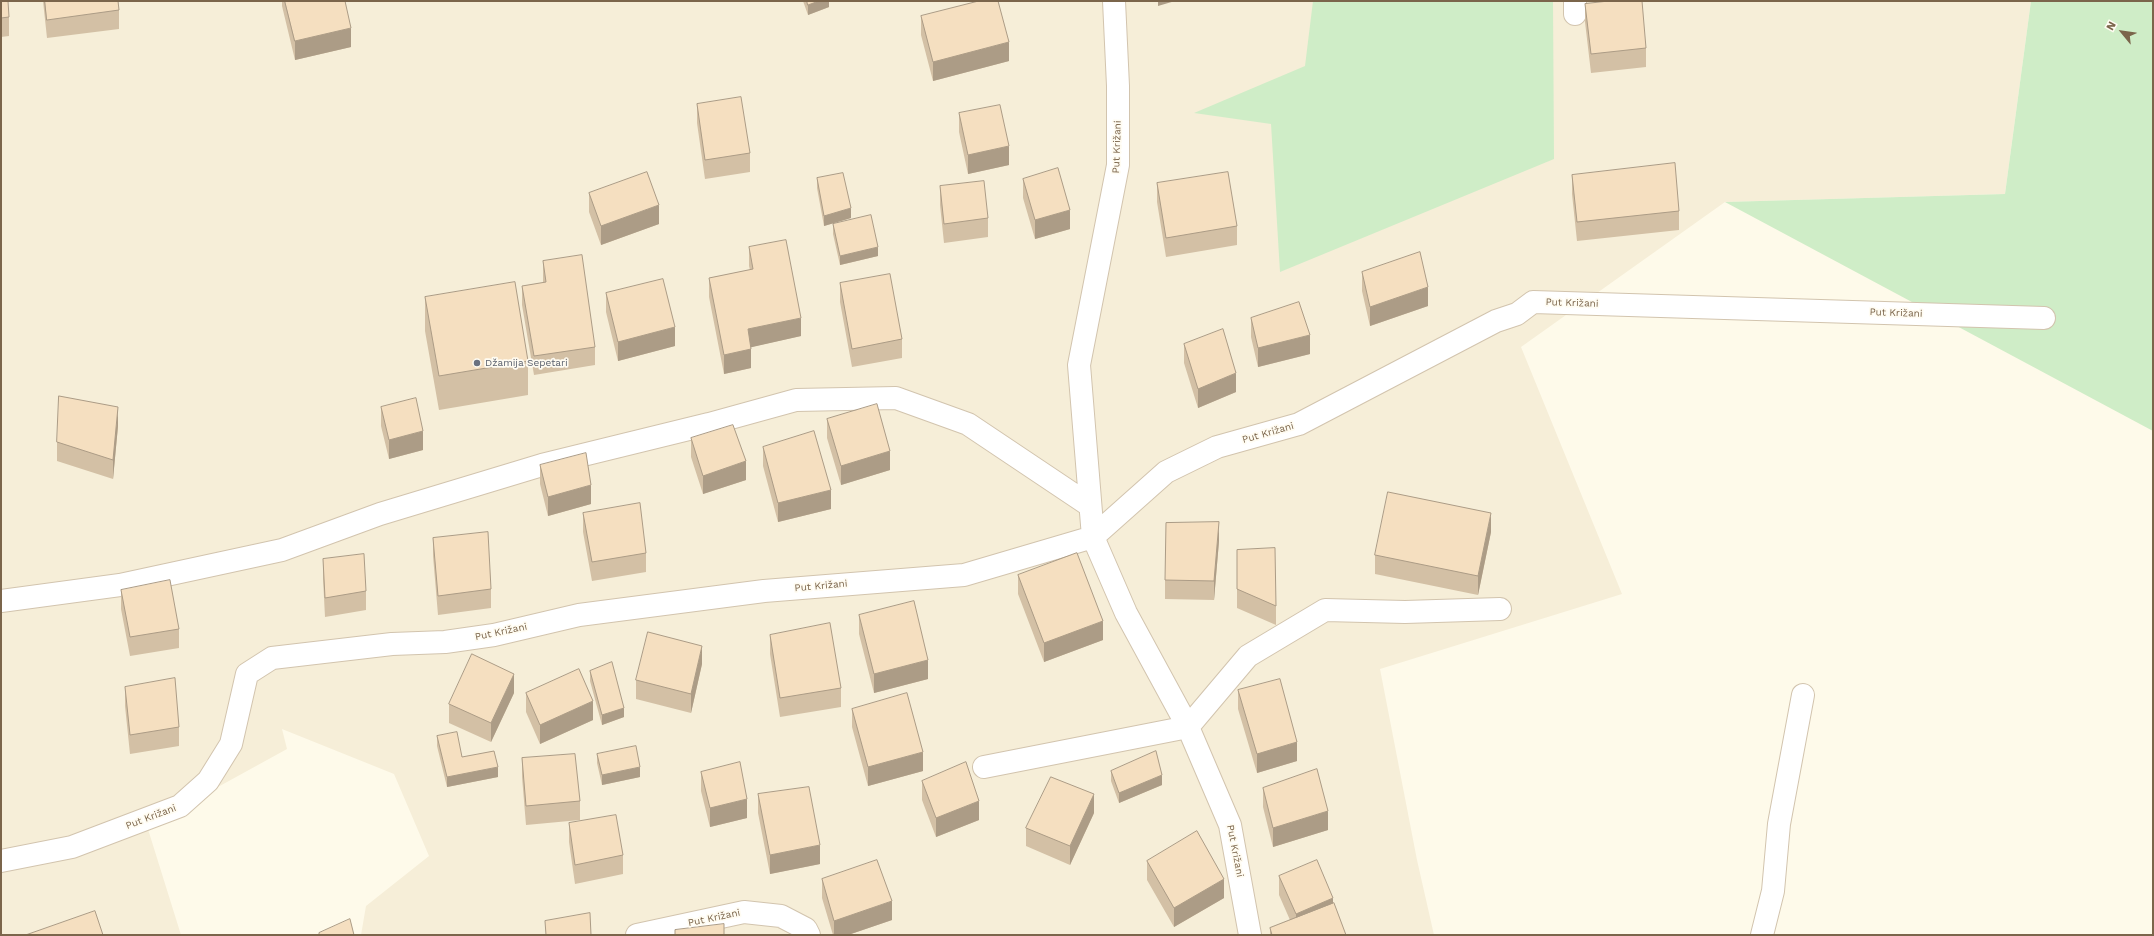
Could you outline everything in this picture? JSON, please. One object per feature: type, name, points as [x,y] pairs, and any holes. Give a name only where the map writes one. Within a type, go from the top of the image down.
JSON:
[{"type":"street","name":"Put Križani","points":[[1114,1],[1118,86],[1118,165],[1079,365],[1092,537],[1126,613],[1188,727],[1230,825],[1250,935]]},
{"type":"street","name":"Put Križani","points":[[1,861],[72,847],[180,806],[208,780],[230,744],[246,674],[272,658],[392,644],[445,642],[494,635],[579,615],[764,591],[964,575],[1092,537],[1166,472],[1217,447],[1299,424],[1496,322],[1517,314],[1534,302],[2044,318]]},
{"type":"street","points":[[1,601],[120,585],[282,550],[380,514],[542,465],[709,424],[796,400],[896,398],[968,424],[1089,505]]},
{"type":"street","points":[[984,767],[1188,727],[1248,656],[1325,610],[1405,612],[1500,609]]},
{"type":"street","points":[[1762,935],[1773,891],[1779,824],[1803,695]]},
{"type":"street","name":"Put Križani","points":[[637,935],[744,912],[781,916],[806,930],[809,935]]},
{"type":"shaded area","points":[[1,1],[2031,1],[2005,194],[1725,202],[1521,347],[1622,594],[1380,669],[1417,860],[1434,935],[361,935],[366,906],[429,856],[394,774],[282,729],[287,749],[147,826],[181,935],[1,935]]},
{"type":"green space","points":[[1313,1],[1553,1],[1554,159],[1280,272],[1271,124],[1194,113],[1305,66]]},
{"type":"green space","points":[[2031,1],[2153,1],[2153,431],[1725,202],[2005,194]]},
{"type":"building","points":[[1,1],[8,1],[9,17],[1,18]]},
{"type":"building","points":[[45,1],[118,1],[119,10],[47,20]]},
{"type":"building","points":[[285,1],[345,1],[351,28],[295,41]]},
{"type":"building","points":[[807,1],[819,1],[808,5]]},
{"type":"building","points":[[979,1],[998,1],[1009,42],[933,62],[921,16]]},
{"type":"building","points":[[1609,1],[1642,1],[1646,48],[1591,54],[1585,4]]},
{"type":"building","points":[[741,97],[750,153],[705,160],[697,104]]},
{"type":"building","points":[[1000,105],[1009,146],[968,155],[959,113]]},
{"type":"building","points":[[1675,163],[1679,211],[1577,222],[1572,175]]},
{"type":"building","points":[[1058,168],[1070,210],[1035,220],[1023,179]]},
{"type":"building","points":[[647,172],[659,205],[601,226],[589,193]]},
{"type":"building","points":[[1228,172],[1237,226],[1166,238],[1157,183]]},
{"type":"building","points":[[843,173],[851,208],[824,216],[817,178]]},
{"type":"building","points":[[984,181],[988,218],[944,224],[940,186]]},
{"type":"building","points":[[871,215],[878,247],[840,256],[833,224]]},
{"type":"building","points":[[786,240],[801,318],[748,329],[751,349],[724,355],[709,278],[753,269],[749,247]]},
{"type":"building","points":[[1420,252],[1428,287],[1370,307],[1362,272]]},
{"type":"building","points":[[582,255],[595,347],[534,356],[522,286],[546,282],[543,261]]},
{"type":"building","points":[[890,274],[902,339],[852,349],[840,283]]},
{"type":"building","points":[[663,279],[675,327],[618,342],[606,293]]},
{"type":"building","points":[[515,282],[528,361],[439,376],[425,297]]},
{"type":"building","points":[[1299,302],[1310,335],[1258,348],[1251,318]]},
{"type":"building","points":[[1223,329],[1236,373],[1198,389],[1184,344]]},
{"type":"building","points":[[59,396],[118,407],[113,460],[57,442]]},
{"type":"building","points":[[416,398],[423,431],[389,440],[381,407]]},
{"type":"building","points":[[877,404],[890,451],[841,466],[827,419]]},
{"type":"building","points":[[733,425],[746,461],[703,476],[691,438]]},
{"type":"building","points":[[814,431],[831,490],[778,503],[763,447]]},
{"type":"building","points":[[586,453],[591,485],[548,497],[540,465]]},
{"type":"building","points":[[1388,492],[1491,513],[1478,576],[1375,555]]},
{"type":"building","points":[[640,503],[646,553],[592,562],[583,513]]},
{"type":"building","points":[[1219,522],[1214,581],[1165,580],[1166,523]]},
{"type":"building","points":[[488,532],[491,589],[438,596],[433,538]]},
{"type":"building","points":[[1275,548],[1276,606],[1237,589],[1237,550]]},
{"type":"building","points":[[1077,553],[1103,621],[1044,643],[1018,575]]},
{"type":"building","points":[[364,554],[366,591],[325,598],[323,559]]},
{"type":"building","points":[[170,580],[179,629],[130,637],[121,590]]},
{"type":"building","points":[[914,601],[928,660],[874,674],[859,615]]},
{"type":"building","points":[[830,623],[841,688],[780,698],[770,635]]},
{"type":"building","points":[[648,632],[702,646],[691,694],[636,680]]},
{"type":"building","points":[[472,654],[514,674],[491,723],[449,704]]},
{"type":"building","points":[[612,662],[624,708],[602,715],[590,671]]},
{"type":"building","points":[[579,669],[593,701],[540,725],[526,693]]},
{"type":"building","points":[[175,678],[179,727],[130,735],[125,687]]},
{"type":"building","points":[[1280,679],[1297,742],[1257,754],[1238,690]]},
{"type":"building","points":[[907,693],[923,752],[868,767],[852,709]]},
{"type":"building","points":[[457,732],[462,757],[494,751],[498,767],[447,777],[437,736]]},
{"type":"building","points":[[636,746],[640,767],[602,775],[597,754]]},
{"type":"building","points":[[1156,751],[1162,775],[1119,793],[1111,771]]},
{"type":"building","points":[[575,754],[580,801],[526,806],[522,758]]},
{"type":"building","points":[[740,762],[747,799],[710,808],[701,772]]},
{"type":"building","points":[[966,762],[979,801],[936,818],[922,781]]},
{"type":"building","points":[[1317,769],[1328,811],[1273,828],[1263,788]]},
{"type":"building","points":[[1051,777],[1094,794],[1070,846],[1026,828]]},
{"type":"building","points":[[809,787],[820,845],[770,855],[758,794]]},
{"type":"building","points":[[616,815],[623,855],[575,865],[569,823]]},
{"type":"building","points":[[1197,831],[1224,879],[1174,908],[1147,861]]},
{"type":"building","points":[[877,860],[892,901],[834,921],[822,879]]},
{"type":"building","points":[[1317,860],[1333,898],[1296,914],[1279,876]]},
{"type":"building","points":[[1334,903],[1346,935],[1272,935],[1270,928]]},
{"type":"building","points":[[95,911],[103,935],[26,935]]},
{"type":"building","points":[[590,913],[591,935],[546,935],[545,921]]},
{"type":"building","points":[[350,919],[354,935],[319,935],[319,933]]},
{"type":"building","points":[[724,924],[724,935],[675,935],[675,930]]},
{"type":"place","name":"Džamija Sepetari","points":[[477,363]]}]
